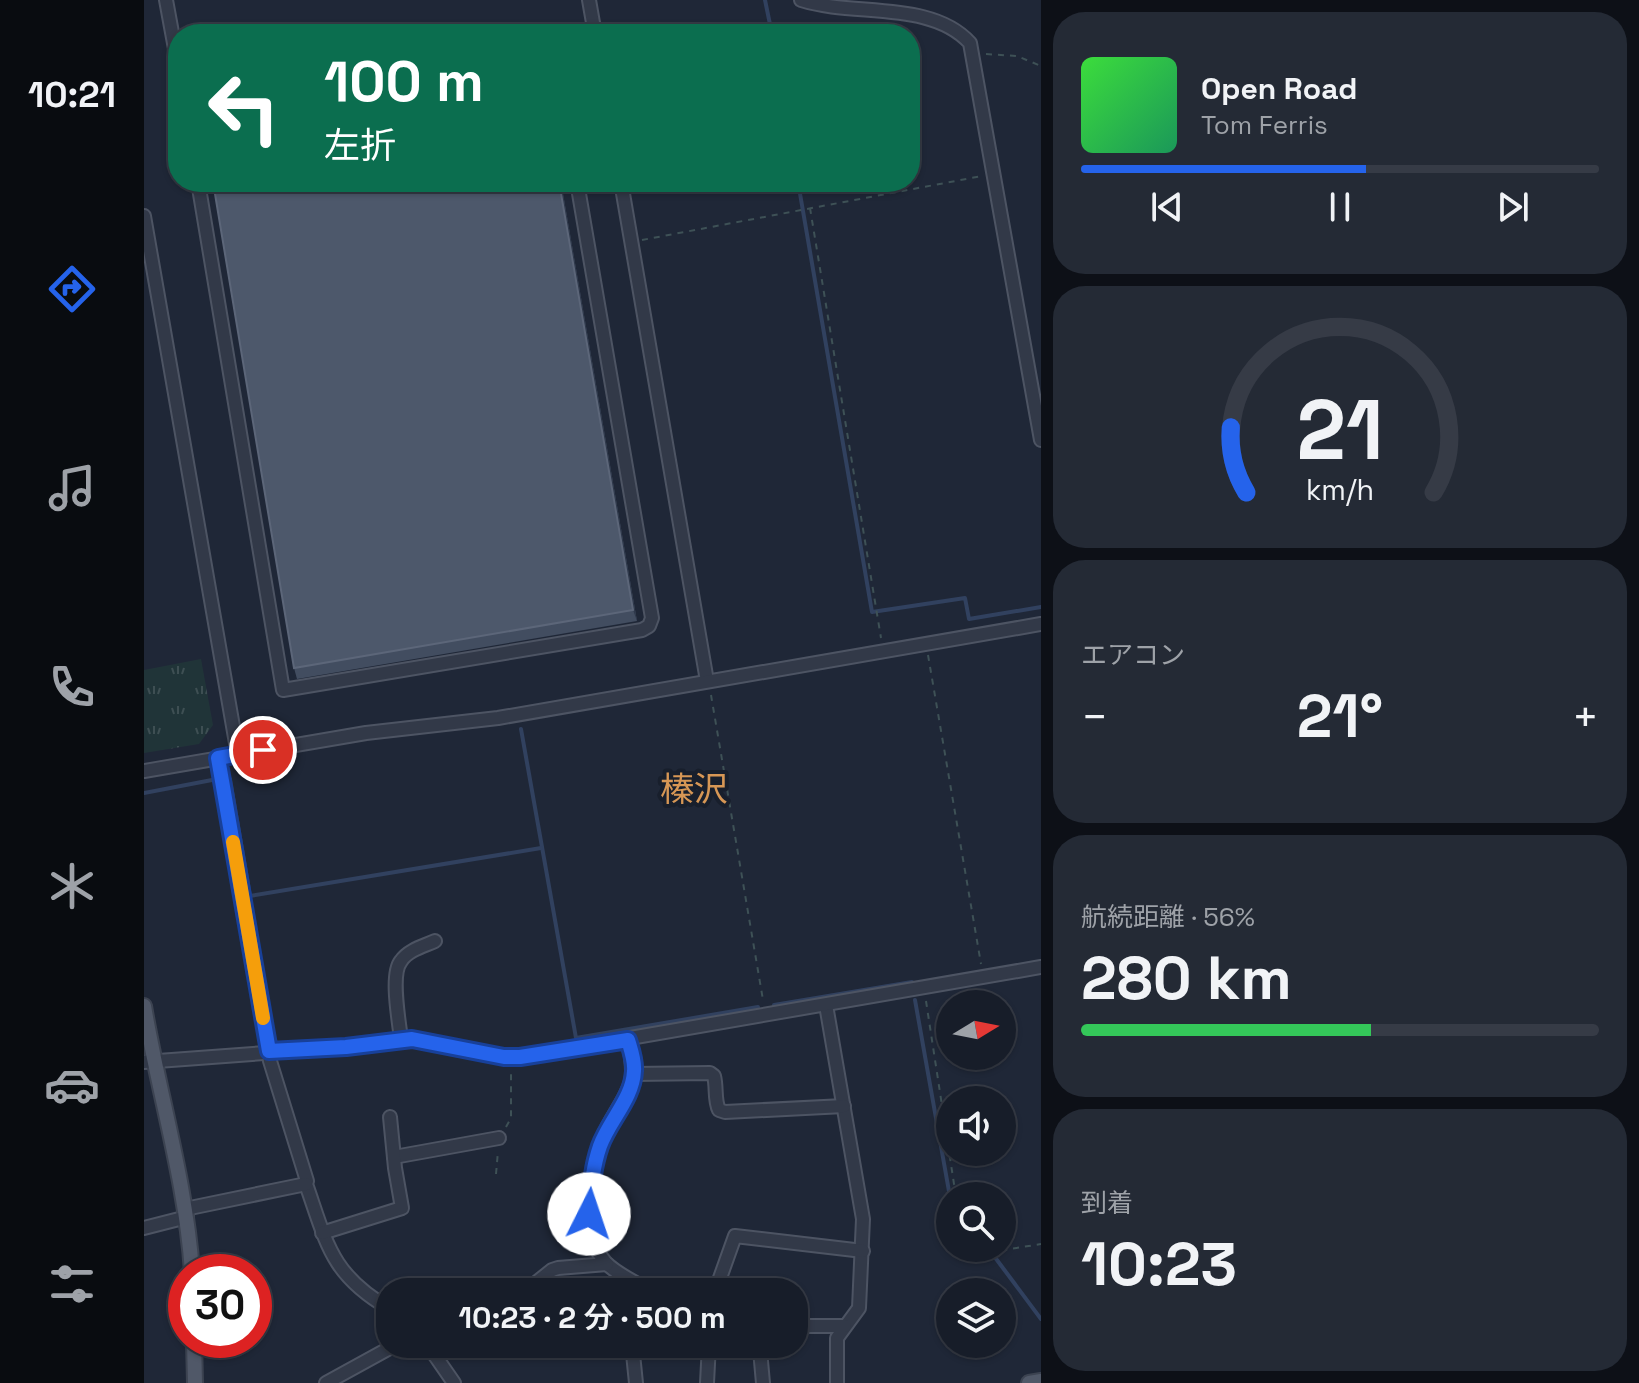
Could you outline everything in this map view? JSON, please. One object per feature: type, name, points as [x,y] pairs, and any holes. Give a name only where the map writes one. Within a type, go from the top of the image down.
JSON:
[{"type":"main road","points":[[144,1006],[149,1062],[186,1213],[190,1254]]},
{"type":"main road","points":[[194,1358],[195,1383]]},
{"type":"main road","points":[[1029,1383],[1041,1381]]},
{"type":"street","points":[[166,0],[170,24]]},
{"type":"street","points":[[589,0],[593,24]]},
{"type":"street","points":[[801,0],[827,6],[903,10],[951,26],[963,34],[973,53],[1041,440]]},
{"type":"street","points":[[200,192],[283,690],[642,630],[649,626],[652,618],[579,192]]},
{"type":"street","points":[[623,192],[707,681]]},
{"type":"street","points":[[144,216],[238,755]]},
{"type":"street","points":[[144,771],[366,733],[498,718],[1041,624]]},
{"type":"street","points":[[218,758],[269,1051],[298,1145],[306,1184],[322,1233],[335,1260],[350,1280],[376,1300]]},
{"type":"street","points":[[401,1039],[396,970],[407,954],[435,941]]},
{"type":"street","points":[[149,1062],[346,1047],[401,1039],[424,1040],[511,1057],[628,1040],[766,1013],[1041,967]]},
{"type":"street","points":[[826,1005],[863,1219],[859,1308],[837,1338],[837,1383]]},
{"type":"street","points":[[628,1040],[634,1074],[628,1093],[607,1127],[592,1170],[589,1227],[607,1264],[629,1278]]},
{"type":"street","points":[[634,1074],[710,1073],[714,1076],[716,1105],[725,1112],[844,1106]]},
{"type":"street","points":[[322,1233],[402,1208],[390,1117]]},
{"type":"street","points":[[394,1157],[499,1138]]},
{"type":"street","points":[[144,1228],[186,1213],[306,1184]]},
{"type":"street","points":[[720,1278],[735,1236],[863,1251]]},
{"type":"street","points":[[542,1278],[558,1268],[607,1264]]},
{"type":"street","points":[[808,1326],[845,1326]]},
{"type":"street","points":[[326,1383],[376,1356]]},
{"type":"street","points":[[437,1358],[454,1383]]},
{"type":"street","points":[[633,1358],[636,1383]]},
{"type":"street","points":[[707,1383],[708,1358]]},
{"type":"street","points":[[762,1358],[763,1383]]},
{"type":"path","points":[[973,53],[1017,56],[1041,66]]},
{"type":"path","points":[[920,188],[995,174]]},
{"type":"path","points":[[631,242],[897,192]]},
{"type":"path","points":[[810,208],[883,651]]},
{"type":"path","points":[[926,644],[983,977]]},
{"type":"path","points":[[707,681],[766,1013]]},
{"type":"path","points":[[923,988],[954,1182]]},
{"type":"path","points":[[496,1174],[499,1138],[511,1118],[511,1057]]},
{"type":"path","points":[[1016,1248],[1041,1244]]},
{"type":"green space","points":[[201,659],[213,725],[199,744],[144,753],[144,670]]},
{"type":"building","points":[[215,192],[561,192],[633,610],[294,668]]},
{"type":"waterway","points":[[765,0],[770,24]]},
{"type":"waterway","points":[[800,192],[872,612],[965,598],[969,619],[1041,607]]},
{"type":"waterway","points":[[521,729],[576,1038],[758,1007]]},
{"type":"waterway","points":[[230,779],[250,896],[541,848]]},
{"type":"waterway","points":[[144,793],[212,780]]},
{"type":"waterway","points":[[774,1005],[912,982]]},
{"type":"waterway","points":[[915,1000],[947,1182]]},
{"type":"waterway","points":[[998,1262],[1041,1319]]},
{"type":"slow traffic","points":[[233,842],[263,1018]]},
{"type":"district","name":"榛沢","points":[[694,789]]},
{"type":"route","points":[[263,750],[218,758],[269,1051],[346,1047],[412,1039],[504,1057],[520,1057],[628,1040],[634,1074],[628,1093],[607,1127],[592,1170],[589,1214]]}]
